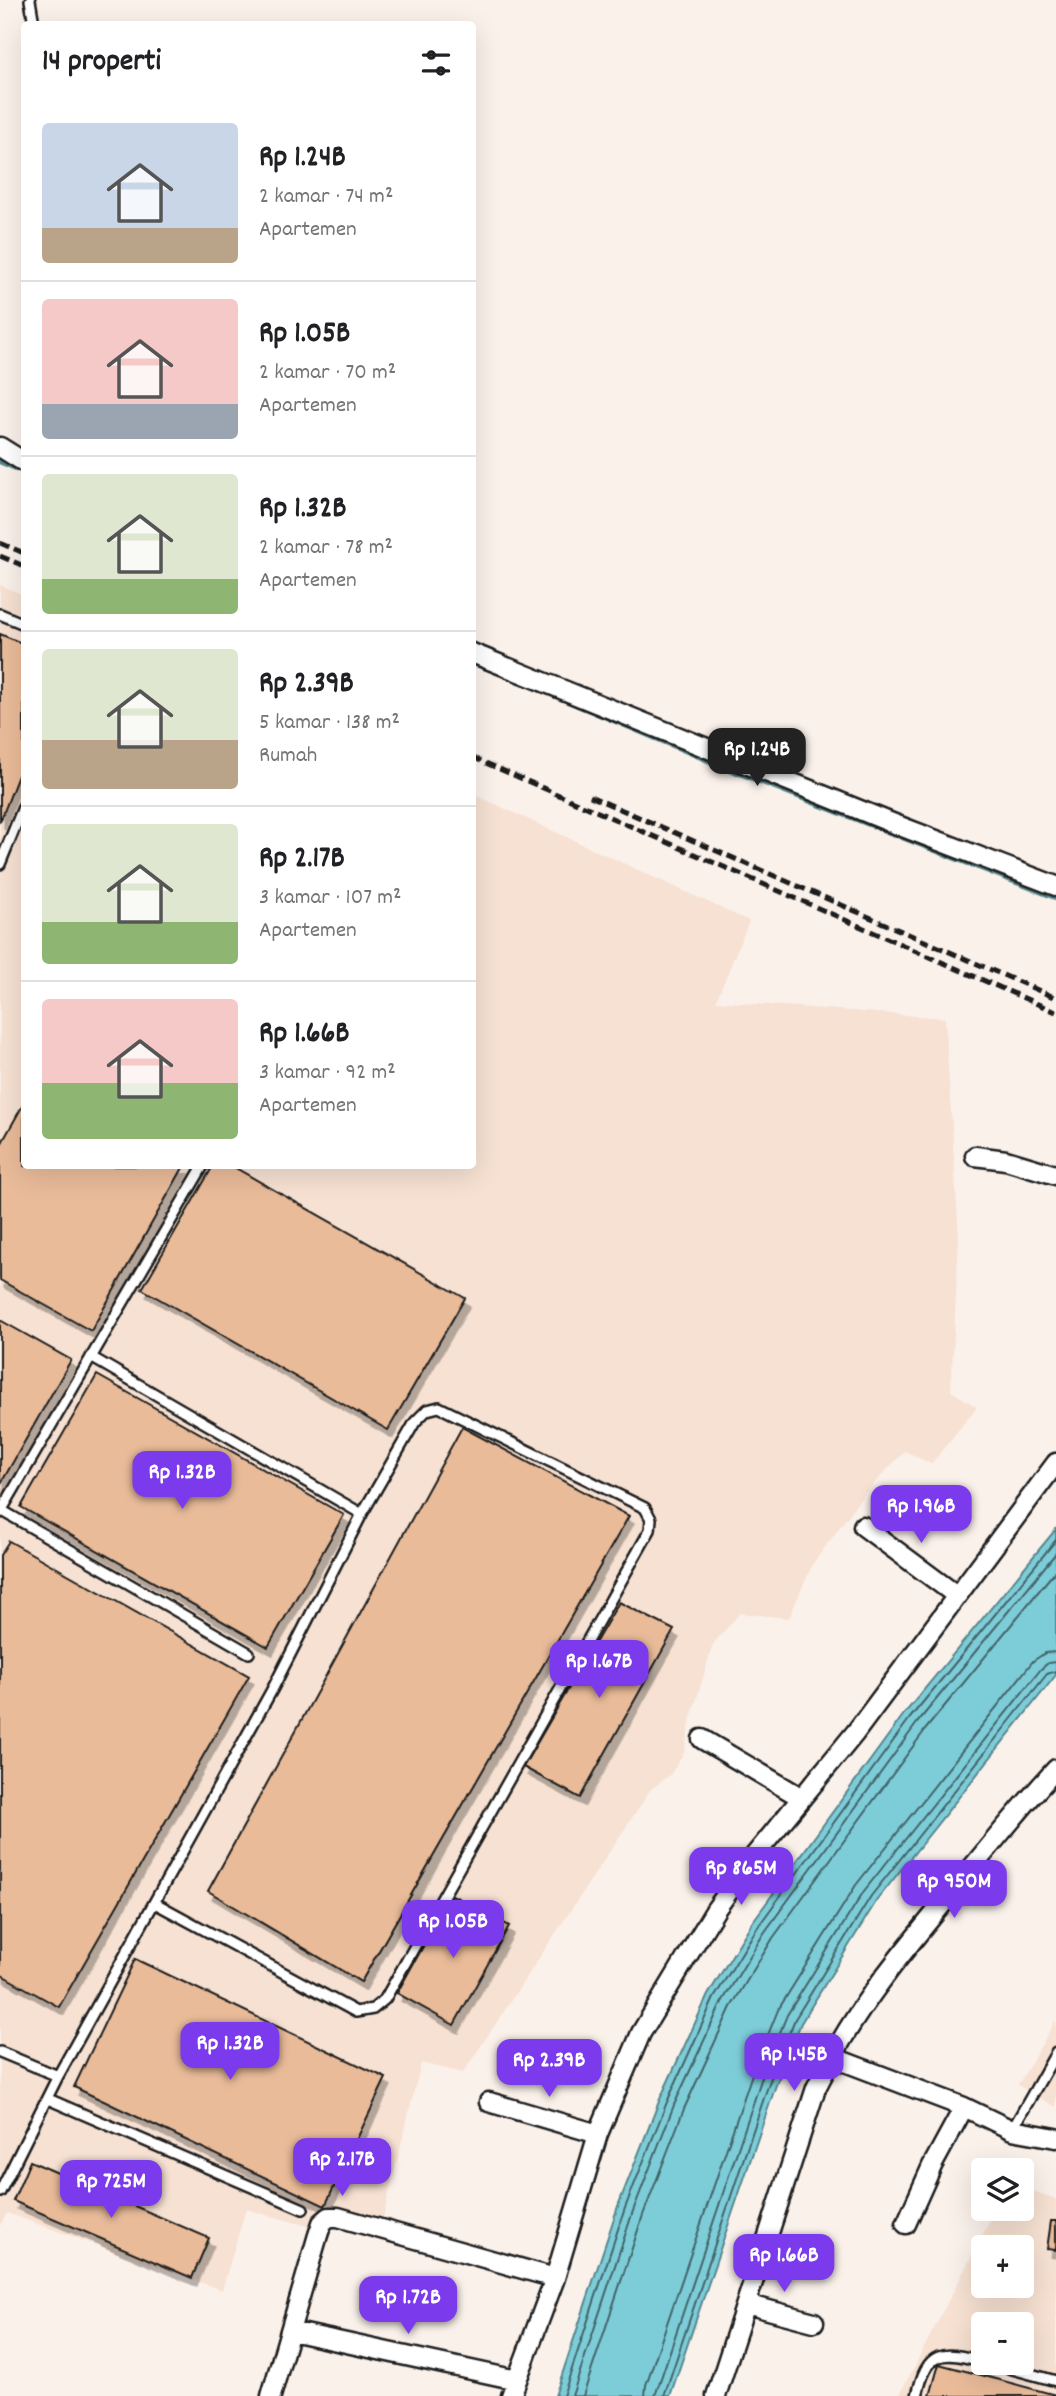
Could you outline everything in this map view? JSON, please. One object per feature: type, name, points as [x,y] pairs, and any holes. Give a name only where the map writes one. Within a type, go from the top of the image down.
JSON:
[{"type":"street","points":[[0,447],[21,458]]},
{"type":"street","points":[[476,655],[892,823],[1056,886]]},
{"type":"street","points":[[975,1156],[1006,1160],[1056,1175]]},
{"type":"street","points":[[291,2331],[514,2388],[555,2278],[598,2134],[640,2033],[739,1877],[855,1733],[1056,1463]]},
{"type":"street","points":[[863,1526],[956,1595]]},
{"type":"street","points":[[702,1740],[802,1798]]},
{"type":"street","points":[[716,2396],[816,2088],[852,2020],[1013,1815],[1056,1769]]},
{"type":"street","points":[[832,2057],[964,2107],[1012,2130],[1056,2138]]},
{"type":"street","points":[[489,2102],[598,2134]]},
{"type":"street","points":[[906,2224],[932,2166],[964,2107]]},
{"type":"street","points":[[271,2396],[318,2235],[322,2223],[329,2217],[338,2217],[555,2278]]},
{"type":"street","points":[[746,2304],[814,2322]]},
{"type":"lane","points":[[30,0],[34,21]]},
{"type":"lane","points":[[0,614],[21,623]]},
{"type":"lane","points":[[0,864],[21,812]]},
{"type":"lane","points":[[201,1169],[1,1512],[249,1653]]},
{"type":"lane","points":[[91,1357],[362,1514]]},
{"type":"lane","points":[[0,2192],[58,2076],[273,1688],[362,1514],[415,1422],[427,1410],[439,1407],[645,1508],[651,1520],[650,1531],[385,1999],[373,2009],[356,2012],[155,1903]]},
{"type":"lane","points":[[0,2052],[58,2076]]},
{"type":"lane","points":[[1012,2130],[1056,2053]]},
{"type":"lane","points":[[48,2099],[303,2209]]},
{"type":"lane","points":[[918,2396],[922,2375],[935,2358],[946,2355],[971,2359]]},
{"type":"lane","points":[[1034,2375],[1056,2381]]},
{"type":"shaded area","points":[[0,585],[21,594],[21,1169],[476,1169],[476,795],[749,921],[716,1001],[945,1018],[959,1238],[951,1391],[977,1407],[931,1464],[905,1451],[864,1494],[812,1565],[789,1618],[740,1613],[713,1644],[691,1718],[684,1753],[670,1775],[651,1789],[463,2073],[421,2063],[381,2226],[319,2213],[315,2228],[246,2209],[222,2290],[7,2213],[0,2226]]},
{"type":"shaded area","points":[[1056,2020],[1056,2107],[1018,2085]]},
{"type":"shaded area","points":[[1034,2191],[1056,2199],[1056,2396],[899,2396],[971,2257],[971,2298],[1034,2298],[1034,2235],[983,2235],[990,2221],[1034,2221]]},
{"type":"water","points":[[1056,1529],[1056,1675],[877,1900],[801,2023],[776,2085],[670,2396],[555,2396],[618,2206],[660,2099],[708,1995],[751,1924],[904,1714]]},
{"type":"building","points":[[0,634],[21,643],[21,768],[0,822]]},
{"type":"building","points":[[21,1108],[21,1169],[182,1169],[91,1331],[0,1280],[0,1146]]},
{"type":"building","points":[[211,1169],[237,1169],[465,1298],[388,1430],[142,1289]]},
{"type":"building","points":[[0,1320],[71,1360],[0,1485]]},
{"type":"building","points":[[97,1375],[344,1515],[268,1647],[21,1507]]},
{"type":"building","points":[[462,1427],[629,1516],[361,1982],[208,1891]]},
{"type":"building","points":[[9,1541],[249,1676],[59,2007],[0,1974],[0,1555]]},
{"type":"building","points":[[619,1602],[674,1630],[580,1798],[523,1767]]},
{"type":"building","points":[[452,1895],[509,1926],[454,2025],[397,1993]]},
{"type":"building","points":[[135,1959],[386,2078],[325,2206],[74,2087]]},
{"type":"building","points":[[30,2161],[209,2238],[192,2278],[13,2201]]},
{"type":"building","points":[[1051,2221],[1056,2221],[1056,2250],[1047,2249]]},
{"type":"building","points":[[939,2364],[971,2372],[971,2375],[981,2375],[1056,2395],[1056,2396],[930,2396]]},
{"type":"waterway","points":[[0,462],[21,471]]},
{"type":"waterway","points":[[562,699],[728,769],[1056,898]]},
{"type":"railway","points":[[0,543],[21,552]]},
{"type":"railway","points":[[0,556],[21,565]]},
{"type":"railway","points":[[476,759],[1056,1012]]},
{"type":"railway","points":[[590,796],[1056,998]]}]
